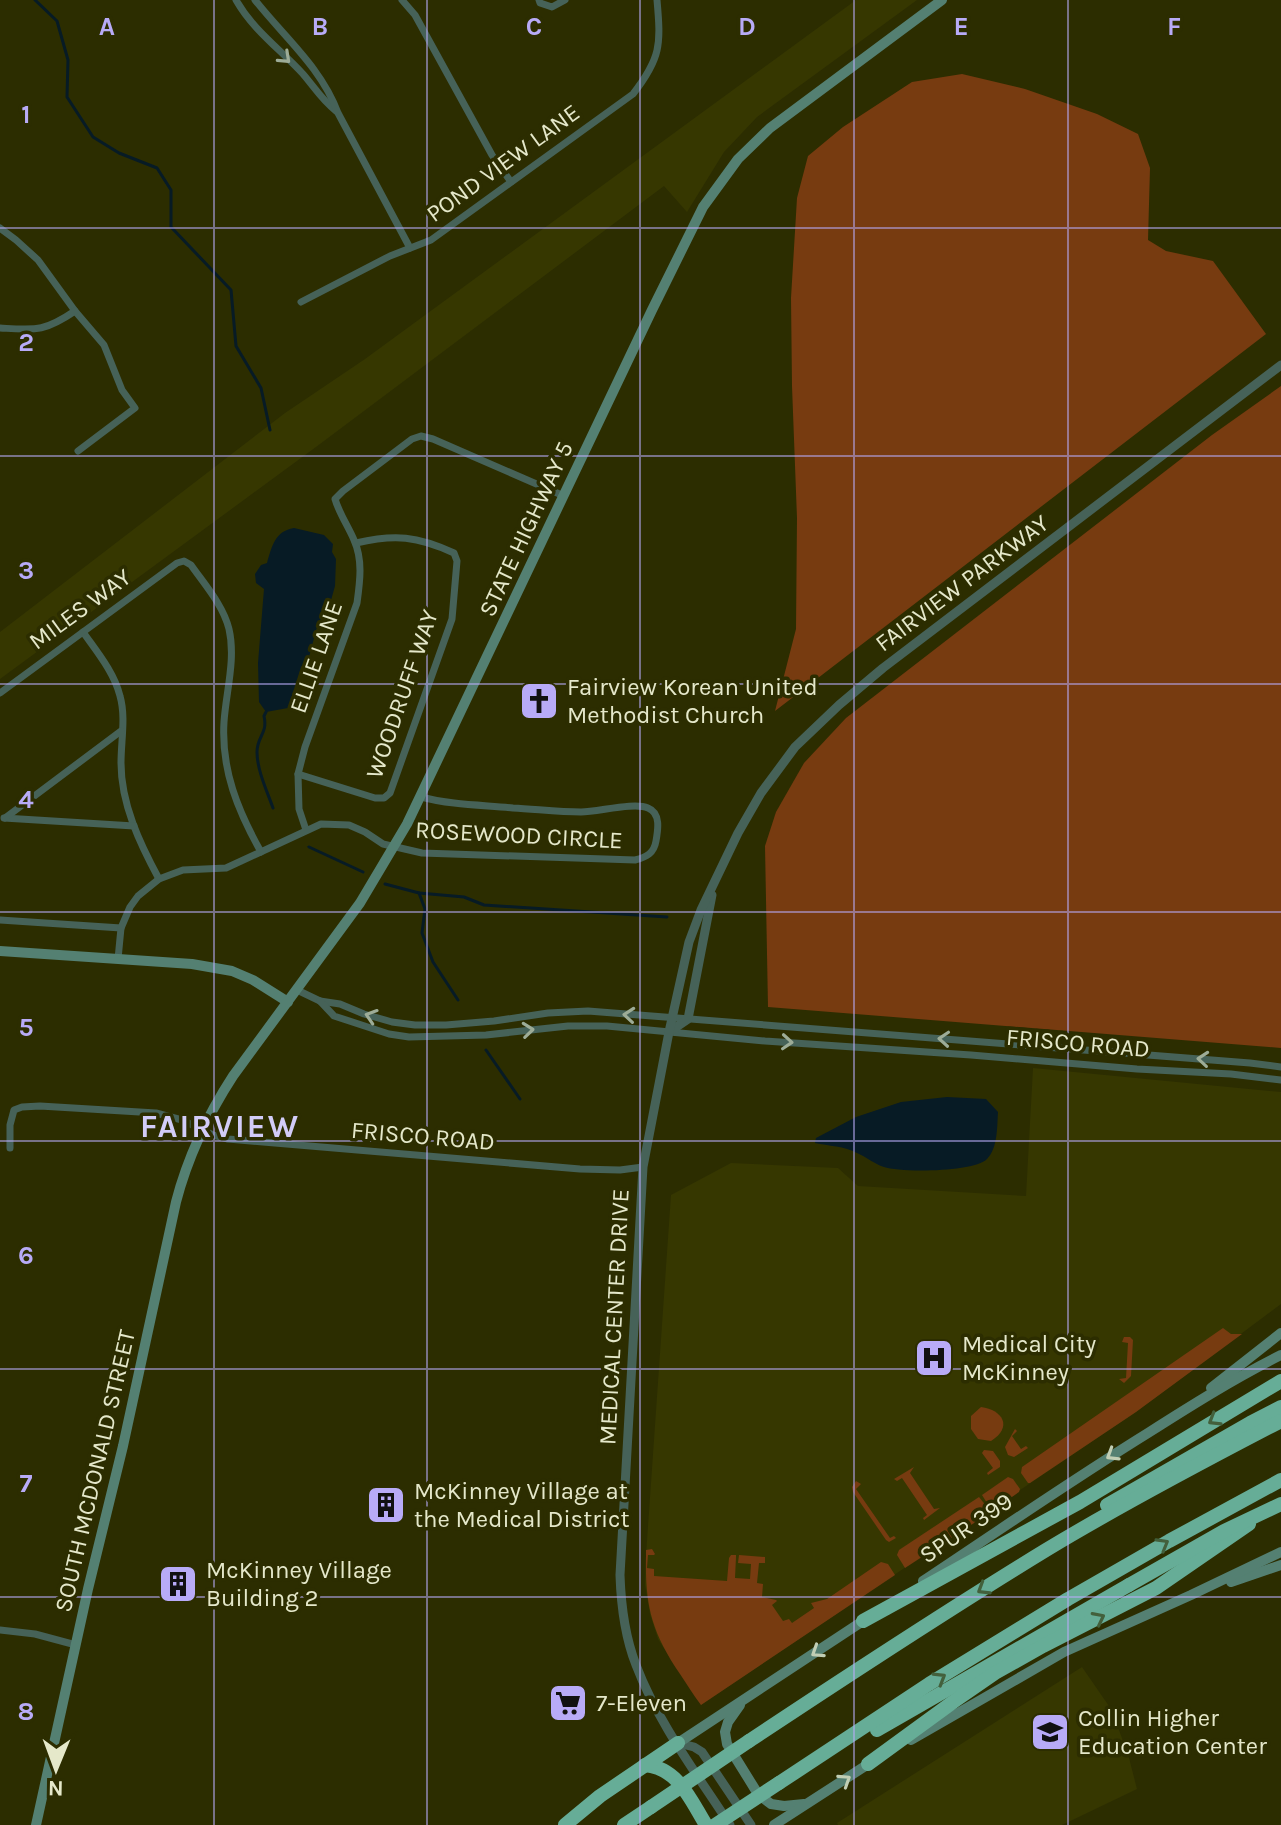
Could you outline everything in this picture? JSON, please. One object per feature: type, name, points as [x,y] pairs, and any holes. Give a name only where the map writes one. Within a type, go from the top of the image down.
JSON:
[{"type":"highway","points":[[863,1621],[1080,1502],[1281,1381]]},
{"type":"highway","points":[[1049,1548],[1091,1514],[1281,1407]]},
{"type":"highway","points":[[624,1825],[902,1640],[1049,1548],[1281,1421]]},
{"type":"highway","points":[[715,1825],[929,1684],[1068,1599],[1281,1480]]},
{"type":"highway","points":[[805,1767],[840,1751],[1224,1531],[1281,1502]]},
{"type":"highway","points":[[868,1764],[995,1673],[1156,1588],[1281,1502]]},
{"type":"highway","points":[[565,1825],[600,1796],[678,1743]]},
{"type":"highway","points":[[645,1765],[658,1767],[678,1780],[706,1825]]},
{"type":"main road","name":"STATE HIGHWAY 5","points":[[202,1129],[224,1090],[360,903],[421,797],[696,219],[728,171],[748,148],[780,120],[942,0]]},
{"type":"main road","points":[[0,951],[192,964],[232,971],[288,1002]]},
{"type":"main road","name":"SOUTH MCDONALD STREET","points":[[36,1825],[176,1202],[183,1174],[202,1129]]},
{"type":"main road","points":[[1178,1414],[1281,1333]]},
{"type":"main road","name":"SPUR 399","points":[[678,1743],[1091,1469],[1254,1368],[1281,1355]]},
{"type":"main road","points":[[774,1825],[868,1764],[1064,1652],[1281,1552]]},
{"type":"main road","points":[[1191,1595],[1281,1565]]},
{"type":"main road","points":[[744,1700],[728,1722],[725,1732],[727,1744],[758,1794],[771,1804],[808,1804]]},
{"type":"street","points":[[236,0],[265,39],[303,74],[322,100],[338,113]]},
{"type":"street","points":[[255,0],[274,25],[306,57],[330,92],[338,113],[410,248]]},
{"type":"street","points":[[402,0],[415,15],[492,155],[511,182]]},
{"type":"street","points":[[539,0],[552,7],[565,0]]},
{"type":"street","name":"POND VIEW LANE","points":[[301,302],[390,256],[431,240],[633,94],[656,58],[660,37],[657,0]]},
{"type":"street","points":[[0,228],[38,260],[104,345],[122,390],[135,408],[78,451]]},
{"type":"street","points":[[0,328],[46,328],[75,311]]},
{"type":"street","name":"FAIRVIEW PARKWAY","points":[[643,1167],[689,942],[731,846],[761,793],[795,747],[883,668],[1281,365]]},
{"type":"street","name":"ELLIE LANE","points":[[306,830],[299,809],[298,774],[357,603],[360,581],[356,543],[335,499],[412,439],[421,436],[564,496]]},
{"type":"street","name":"WOODRUFF WAY","points":[[298,774],[375,798],[384,798],[390,793],[452,619],[457,561],[454,553],[412,538],[383,537],[356,543]]},
{"type":"street","name":"MILES WAY","points":[[0,693],[177,563],[184,561],[191,565],[223,611],[229,631],[231,649],[224,724],[225,756],[229,782],[239,810],[261,852]]},
{"type":"street","points":[[83,632],[113,676],[120,695],[123,713],[121,767],[125,793],[134,826],[159,879]]},
{"type":"street","points":[[2,818],[121,731]]},
{"type":"street","name":"ROSEWOOD CIRCLE","points":[[393,848],[422,853],[635,860],[652,852],[656,842],[656,816],[648,808],[577,812],[444,803],[421,797]]},
{"type":"street","points":[[2,818],[134,826]]},
{"type":"street","points":[[118,959],[121,928],[130,907],[159,879],[183,870],[226,868],[321,824],[349,825],[393,848]]},
{"type":"street","name":"FAIRVIEW PARKWAY","points":[[688,1019],[717,879]]},
{"type":"street","points":[[0,920],[121,928]]},
{"type":"street","points":[[297,990],[320,1001],[340,1004],[403,1024],[446,1025],[588,1011],[1280,1067],[1278,1080]]},
{"type":"street","name":"FRISCO ROAD","points":[[320,1001],[334,1016],[389,1034],[409,1037],[607,1026],[1278,1080]]},
{"type":"street","points":[[669,1032],[688,1019]]},
{"type":"street","points":[[494,1021],[495,1034]]},
{"type":"street","points":[[832,1046],[833,1031]]},
{"type":"street","points":[[1039,1061],[1040,1046]]},
{"type":"street","name":"FRISCO ROAD","points":[[10,1148],[10,1125],[14,1110],[40,1106],[156,1113],[228,1139],[580,1169],[643,1167]]},
{"type":"street","name":"MEDICAL CENTER DRIVE","points":[[643,1167],[621,1540],[620,1585],[624,1618],[636,1666],[655,1706],[730,1825]]},
{"type":"street","points":[[0,1630],[35,1634],[76,1645]]},
{"type":"street","name":"MEDICAL CENTER DRIVE","points":[[678,1743],[702,1752],[751,1825]]},
{"type":"shaded area","points":[[856,0],[917,0],[757,117],[724,152],[687,212],[664,186],[0,679],[0,632],[285,413],[365,359]]},
{"type":"shaded area","points":[[962,74],[1025,89],[1097,114],[1138,134],[1150,168],[1148,240],[1166,251],[1213,261],[1266,334],[775,711],[796,629],[797,518],[791,298],[797,198],[808,156],[843,127],[912,82]]},
{"type":"shaded area","points":[[1281,386],[1281,1048],[768,1007],[765,846],[776,812],[804,763],[846,718],[1212,435]]},
{"type":"shaded area","name":"Medical City McKinney","points":[[1033,1068],[1281,1092],[1281,1304],[1136,1412],[701,1705],[658,1639],[645,1585],[671,1195],[731,1163],[838,1168],[858,1186],[1026,1196]]},
{"type":"shaded area","points":[[1223,1328],[1231,1334],[1242,1334],[1136,1412],[1028,1483],[1021,1473],[1022,1467]]},
{"type":"shaded area","points":[[1124,1337],[1133,1340],[1131,1376],[1124,1383],[1119,1379],[1126,1378],[1128,1343],[1122,1342]]},
{"type":"shaded area","points":[[981,1407],[1000,1415],[1002,1420],[1002,1430],[991,1441],[978,1439],[971,1429],[971,1416]]},
{"type":"shaded area","points":[[1015,1429],[1017,1431],[1012,1436],[1021,1449],[1028,1448],[1014,1457],[1008,1455],[1005,1447]]},
{"type":"shaded area","points":[[984,1450],[993,1451],[1000,1461],[1000,1467],[988,1475],[993,1468],[982,1453]]},
{"type":"shaded area","points":[[914,1467],[910,1473],[934,1509],[940,1508],[924,1520],[927,1515],[902,1478],[894,1479]]},
{"type":"shaded area","points":[[1008,1477],[1013,1479],[1019,1492],[992,1511],[982,1495]]},
{"type":"shaded area","points":[[856,1481],[861,1484],[856,1489],[890,1538],[896,1538],[889,1542],[886,1540],[853,1492]]},
{"type":"shaded area","points":[[979,1497],[991,1512],[905,1568],[897,1555],[899,1550]]},
{"type":"shaded area","points":[[652,1549],[655,1554],[648,1555],[647,1568],[654,1569],[654,1576],[727,1581],[729,1558],[736,1555],[735,1578],[750,1579],[751,1564],[738,1563],[739,1555],[765,1557],[765,1563],[759,1563],[757,1583],[763,1584],[762,1597],[776,1600],[772,1605],[783,1621],[789,1619],[792,1623],[814,1608],[811,1603],[827,1599],[881,1562],[888,1564],[895,1575],[701,1705],[670,1659],[656,1631],[647,1589],[646,1550]]},
{"type":"shaded area","name":"Collin Higher Education Center","points":[[1082,1667],[1111,1709],[1137,1789],[1062,1825],[838,1825],[837,1823]]},
{"type":"water","points":[[294,528],[324,535],[333,544],[335,586],[328,611],[317,627],[309,657],[301,667],[288,708],[266,712],[259,702],[258,663],[264,589],[256,583],[255,574],[261,565],[267,563],[278,536]]},
{"type":"water","points":[[947,1097],[986,1099],[998,1112],[993,1149],[987,1159],[980,1163],[937,1170],[893,1169],[880,1166],[847,1149],[815,1143],[816,1138],[856,1117],[901,1102]]},
{"type":"waterway","points":[[35,0],[57,21],[68,60],[67,97],[93,137],[119,153],[157,168],[171,190],[171,227],[231,290],[236,346],[261,388],[270,430]]},
{"type":"waterway","points":[[266,712],[257,759],[273,808]]},
{"type":"waterway","points":[[309,847],[363,872]]},
{"type":"waterway","points":[[385,884],[419,893],[425,909],[422,933],[433,962],[458,1000]]},
{"type":"waterway","points":[[419,893],[464,897],[484,905],[667,917]]},
{"type":"waterway","points":[[486,1050],[520,1099]]},
{"type":"place","name":"Fairview Korean United Methodist Church","points":[[539,701]]},
{"type":"place","name":"Medical City McKinney","points":[[934,1358]]},
{"type":"place","name":"McKinney Village at the Medical District","points":[[386,1505]]},
{"type":"place","name":"McKinney Village Building 2","points":[[178,1584]]},
{"type":"place","name":"7-Eleven","points":[[568,1703]]},
{"type":"place","name":"Collin Higher Education Center","points":[[1050,1732]]},
{"type":"district","name":"FAIRVIEW","points":[[220,1126]]}]
